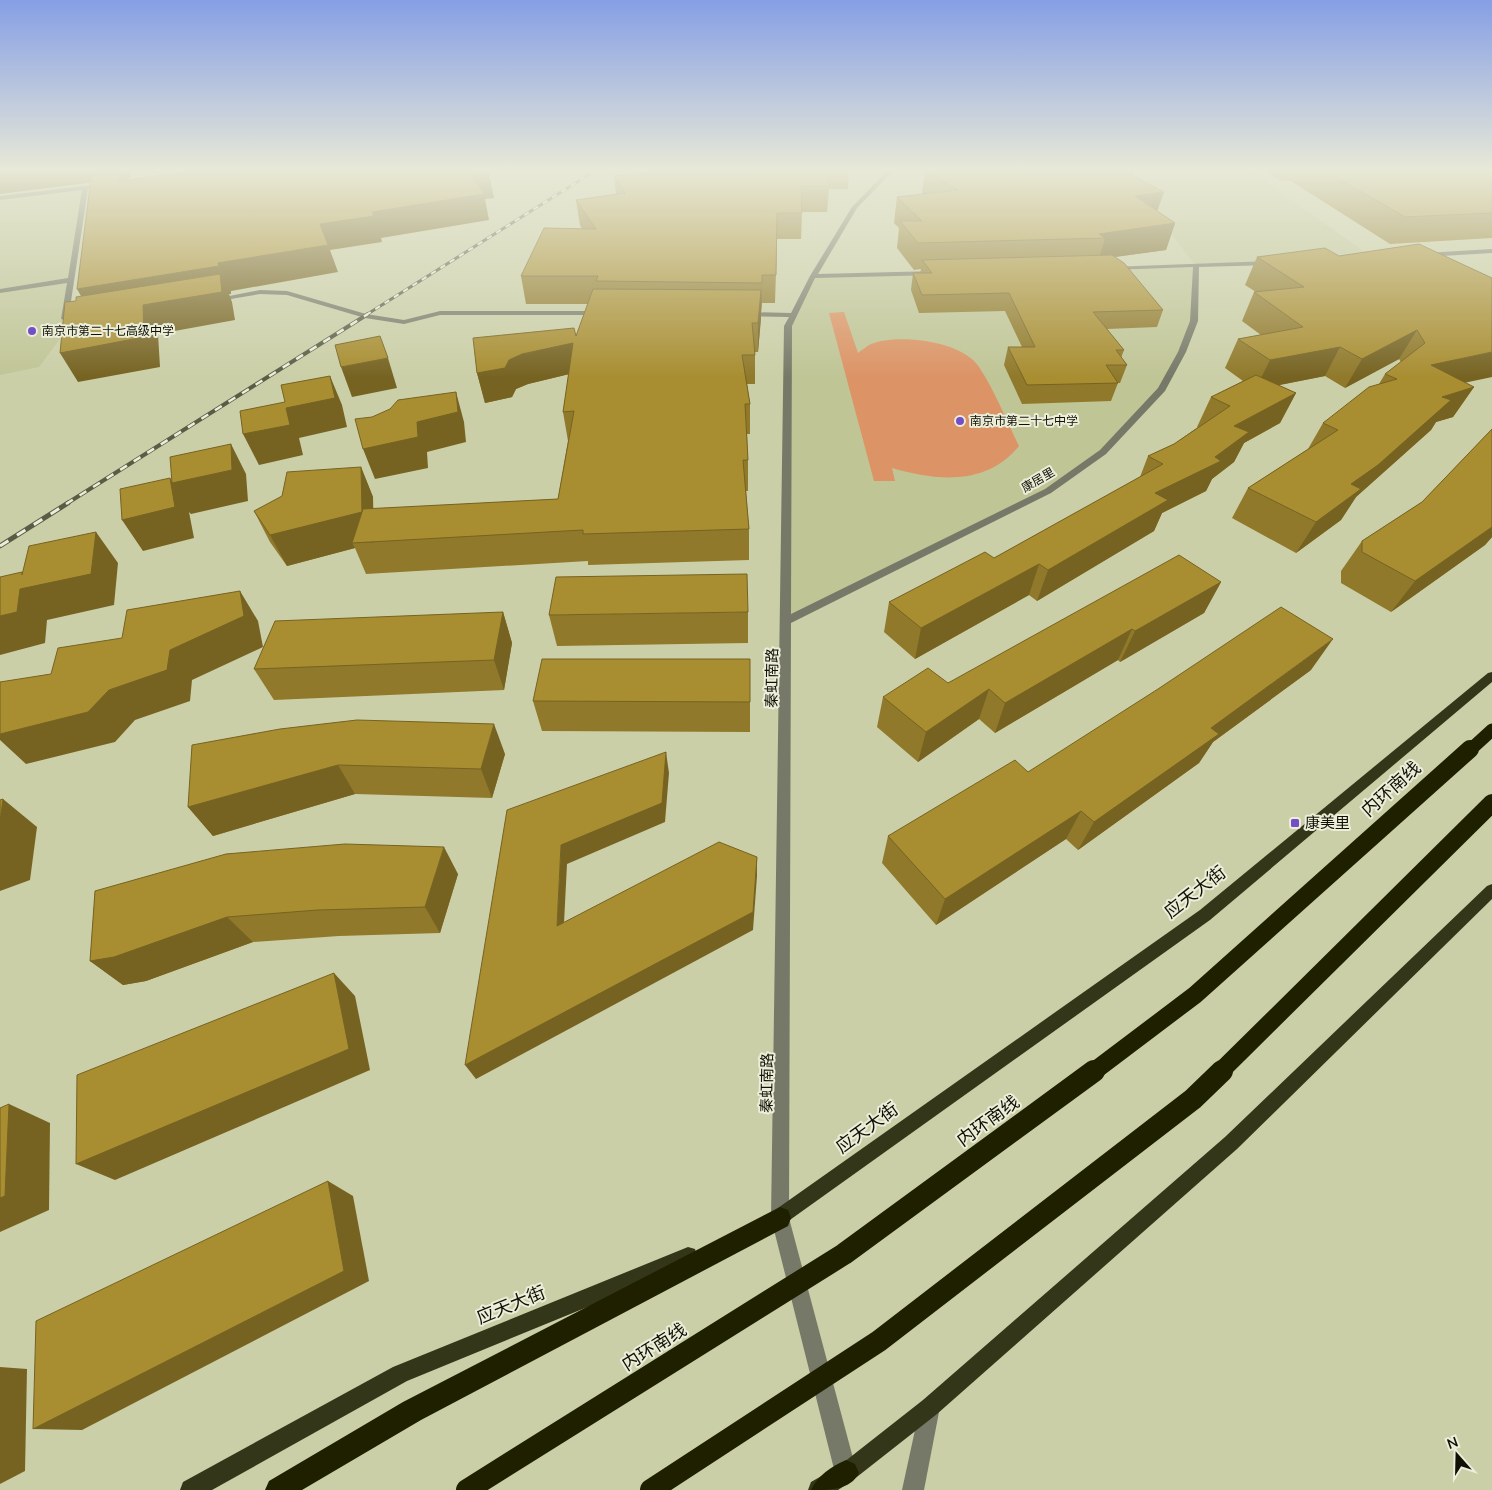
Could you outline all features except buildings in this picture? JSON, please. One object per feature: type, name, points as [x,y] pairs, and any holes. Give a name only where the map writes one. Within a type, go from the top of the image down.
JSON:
[{"type":"highway","name":"内环南线","points":[[467,1490],[844,1254],[1018,1128],[1195,995],[1492,730]]},
{"type":"highway","points":[[651,1490],[879,1341],[1193,1099],[1492,804]]},
{"type":"highway","points":[[278,1490],[405,1415],[780,1218]]},
{"type":"highway","points":[[824,1490],[846,1473]]},
{"type":"main road","name":"应天大街","points":[[191,1490],[400,1374],[780,1218],[1205,915],[1492,676]]},
{"type":"main road","points":[[820,1490],[846,1473],[930,1407],[1231,1143],[1492,890]]},
{"type":"street","points":[[74,325],[64,326],[77,240]]},
{"type":"street","name":"秦虹南路","points":[[835,240],[813,276],[788,326],[787,620],[780,1218],[846,1473]]},
{"type":"street","points":[[1413,256],[1492,251]]},
{"type":"street","points":[[1098,269],[1280,262]]},
{"type":"street","name":"康居里","points":[[787,620],[1048,491],[1103,452],[1162,389],[1182,352],[1194,321],[1196,266]]},
{"type":"street","points":[[813,276],[941,272]]},
{"type":"street","points":[[0,291],[72,280]]},
{"type":"street","points":[[202,302],[272,291],[287,293],[365,316],[404,322],[440,313],[606,313]]},
{"type":"street","points":[[734,314],[792,315]]},
{"type":"street","points":[[913,1490],[930,1407]]},
{"type":"shaded area","points":[[0,240],[77,240],[62,336],[39,367],[0,375]]},
{"type":"shaded area","points":[[1176,240],[1347,240],[1373,258],[1196,266]]},
{"type":"shaded area","name":"南京市第二十七中学","points":[[1196,266],[1194,321],[1162,390],[1103,452],[1048,491],[787,620],[788,326],[813,276]]},
{"type":"shaded area","points":[[844,312],[858,353],[871,344],[897,339],[945,345],[971,358],[979,367],[990,386],[1019,446],[1006,459],[992,468],[976,474],[960,477],[926,476],[892,468],[895,481],[874,481],[829,313]]},
{"type":"railway","points":[[366,315],[486,240]]},
{"type":"railway","points":[[66,504],[368,314]]},
{"type":"railway","points":[[0,546],[68,503]]},
{"type":"place","name":"南京市第二十七高级中学","points":[[32,331]]},
{"type":"place","name":"南京市第二十七中学","points":[[960,421]]},
{"type":"place","name":"康美里","points":[[1295,823]]}]
